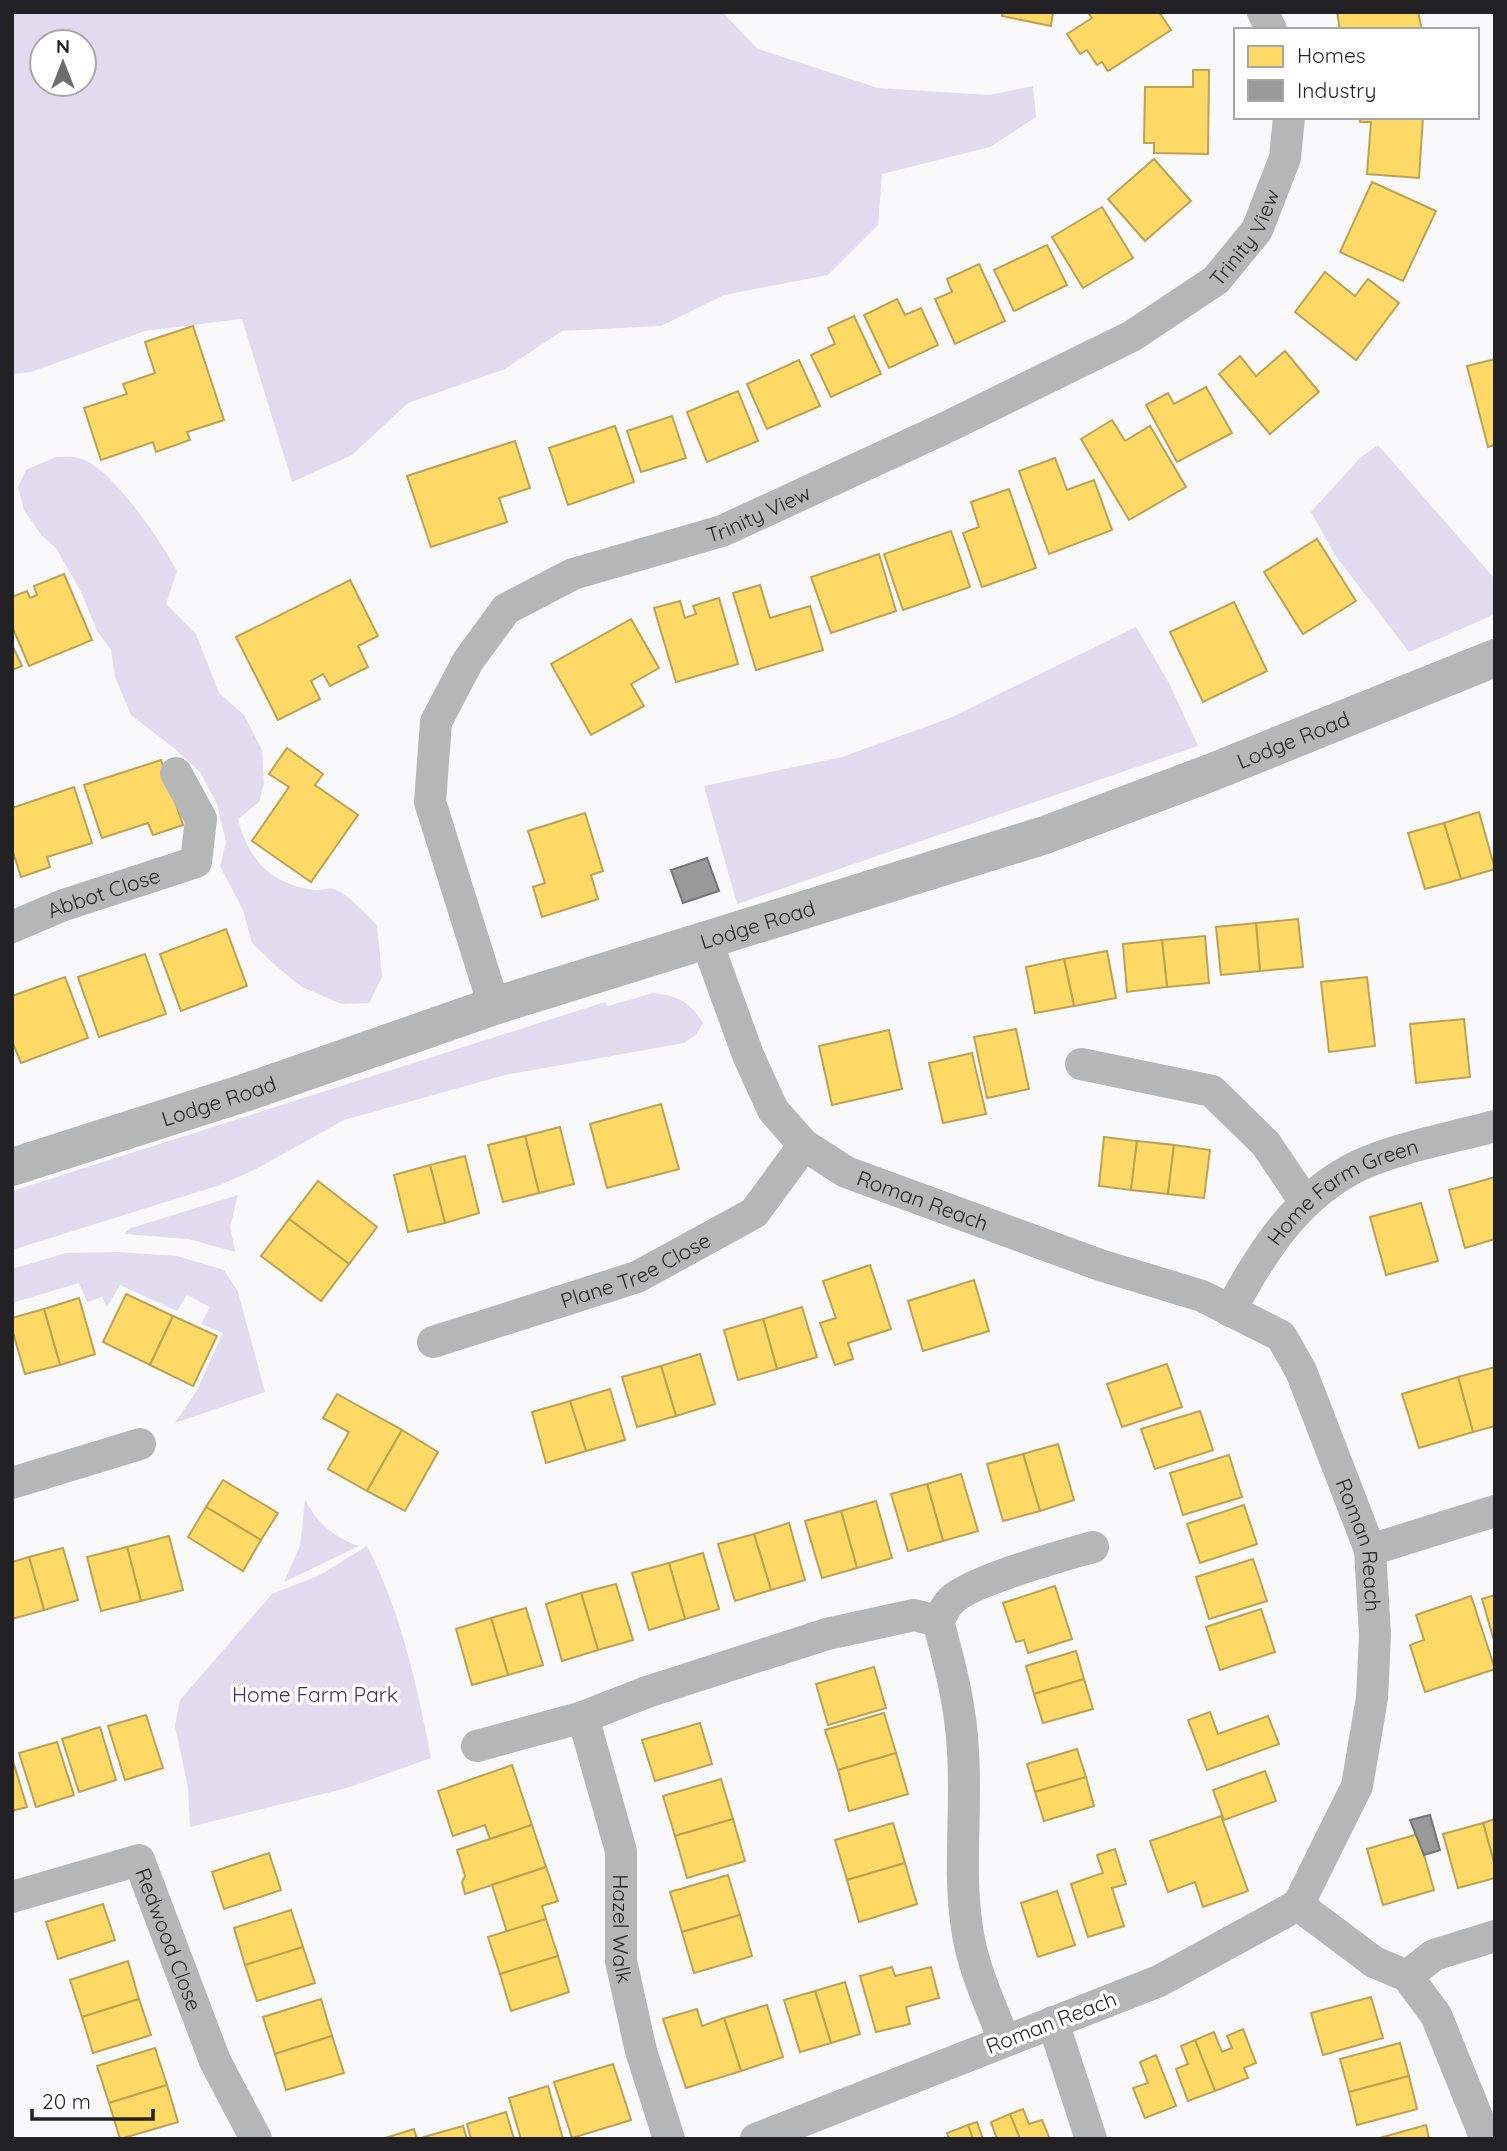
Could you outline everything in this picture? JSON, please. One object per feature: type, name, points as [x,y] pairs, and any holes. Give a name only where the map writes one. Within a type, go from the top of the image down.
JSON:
[{"type":"street","points":[[1263,12],[1270,28]]},
{"type":"street","name":"Trinity View","points":[[494,1006],[430,802],[436,722],[468,661],[506,609],[573,574],[722,531],[945,428],[1132,336],[1216,280],[1257,230],[1285,158],[1289,119]]},
{"type":"street","name":"Lodge Road","points":[[12,1167],[244,1093],[494,1006],[1045,835],[1210,773],[1495,658]]},
{"type":"street","name":"Abbot Close","points":[[14,918],[61,906],[196,862],[201,819],[176,773]]},
{"type":"street","name":"Roman Reach","points":[[707,942],[748,1055],[773,1110],[804,1145],[846,1172],[1100,1265],[1202,1296],[1281,1336],[1301,1371],[1370,1550],[1376,1635],[1372,1699],[1357,1786],[1298,1905],[1159,1981],[756,2139]]},
{"type":"street","points":[[1081,1064],[1212,1091],[1266,1144],[1305,1202]]},
{"type":"street","name":"Home Farm Green","points":[[1230,1311],[1260,1255],[1305,1202],[1360,1165],[1495,1126]]},
{"type":"street","name":"Plane Tree Close","points":[[433,1342],[637,1277],[754,1213],[804,1145]]},
{"type":"street","points":[[12,1483],[140,1444]]},
{"type":"street","points":[[1370,1550],[1495,1511]]},
{"type":"street","points":[[1004,2040],[983,1986],[967,1931],[961,1871],[964,1754],[959,1702],[938,1621],[951,1600],[978,1586],[1027,1566],[1093,1547]]},
{"type":"street","points":[[477,1746],[583,1717],[647,1692],[827,1634],[914,1615],[938,1621]]},
{"type":"street","name":"Hazel Walk","points":[[583,1717],[621,1851],[621,1961],[641,2051],[669,2139]]},
{"type":"street","name":"Redwood Close","points":[[12,1896],[139,1860],[215,2062],[256,2139]]},
{"type":"street","points":[[1298,1905],[1374,1962],[1407,1976],[1436,2015],[1486,2139]]},
{"type":"street","points":[[1407,1976],[1434,1955],[1495,1936]]},
{"type":"street","points":[[1053,2022],[1091,2139]]},
{"type":"green space","points":[[12,12],[722,12],[758,49],[878,88],[990,95],[1033,86],[1036,117],[990,147],[882,174],[878,225],[828,275],[724,295],[661,326],[562,331],[505,369],[408,403],[352,455],[292,482],[242,319],[145,331],[31,372],[12,374]]},
{"type":"green space","points":[[1378,445],[1495,579],[1495,614],[1409,652],[1335,555],[1311,512],[1360,458]]},
{"type":"green space","points":[[56,457],[78,458],[91,463],[105,474],[134,506],[170,558],[177,571],[166,604],[196,634],[219,693],[244,715],[262,750],[264,783],[259,802],[238,819],[248,846],[263,867],[284,882],[313,890],[334,889],[352,900],[377,925],[382,977],[369,1003],[342,1004],[302,987],[252,943],[243,910],[220,866],[226,842],[217,804],[200,772],[131,715],[115,677],[111,650],[97,631],[81,592],[56,548],[42,536],[24,510],[18,487],[26,470]]},
{"type":"green space","points":[[1136,627],[1169,683],[1198,746],[737,904],[704,786],[842,757],[950,718]]},
{"type":"green space","points":[[653,993],[676,998],[693,1009],[703,1023],[696,1035],[684,1043],[505,1075],[344,1120],[256,1169],[220,1185],[12,1250],[12,1191],[605,1002],[608,1006]]},
{"type":"green space","points":[[238,1195],[230,1227],[235,1252],[189,1239],[123,1234],[131,1228]]},
{"type":"green space","points":[[115,1252],[177,1256],[224,1270],[238,1292],[265,1392],[175,1423],[196,1392],[223,1333],[201,1324],[210,1307],[187,1295],[177,1311],[120,1285],[107,1307],[102,1297],[87,1302],[79,1283],[12,1303],[12,1269],[66,1253]]},
{"type":"green space","points":[[305,1500],[327,1529],[359,1546],[284,1582],[300,1546]]},
{"type":"green space","name":"Home Farm Park","points":[[367,1546],[389,1597],[414,1676],[431,1758],[347,1788],[190,1827],[188,1788],[175,1726],[180,1700],[272,1594],[320,1575]]},
{"type":"building: Homes","points":[[1003,12],[1053,12],[1051,26],[1002,16]]},
{"type":"building: Homes","points":[[1088,12],[1159,12],[1171,30],[1108,71],[1102,62],[1097,65],[1087,50],[1080,54],[1067,34],[1092,18]]},
{"type":"building: Homes","points":[[1337,12],[1418,12],[1422,28],[1340,28]]},
{"type":"building: Homes","points":[[1193,70],[1209,70],[1208,154],[1154,153],[1154,143],[1144,143],[1145,87],[1193,87]]},
{"type":"building: Homes","points":[[1360,119],[1423,119],[1419,178],[1367,174],[1371,122],[1360,122]]},
{"type":"building: Homes","points":[[1154,159],[1191,201],[1145,241],[1108,199]]},
{"type":"building: Homes","points":[[1372,182],[1436,211],[1403,281],[1340,252]]},
{"type":"building: Homes","points":[[1102,207],[1133,258],[1083,288],[1052,237]]},
{"type":"building: Homes","points":[[1047,245],[1067,285],[1014,311],[994,270]]},
{"type":"building: Homes","points":[[979,264],[1005,321],[955,344],[935,299],[952,292],[947,279]]},
{"type":"building: Homes","points":[[1325,272],[1355,296],[1368,279],[1399,303],[1356,360],[1295,312]]},
{"type":"building: Homes","points":[[897,299],[905,315],[921,308],[938,345],[889,368],[864,315]]},
{"type":"building: Homes","points":[[854,316],[881,374],[831,397],[811,355],[835,344],[828,328]]},
{"type":"building: Homes","points":[[193,326],[224,420],[187,432],[190,440],[156,452],[153,442],[101,460],[84,408],[127,394],[123,384],[155,373],[145,342]]},
{"type":"building: Homes","points":[[1285,351],[1319,392],[1270,434],[1219,374],[1240,356],[1256,376]]},
{"type":"building: Homes","points":[[1495,359],[1495,445],[1488,447],[1467,366]]},
{"type":"building: Homes","points":[[799,360],[820,406],[767,429],[747,384]]},
{"type":"building: Homes","points":[[1206,387],[1232,433],[1177,462],[1146,405],[1168,393],[1174,404]]},
{"type":"building: Homes","points":[[738,391],[758,441],[707,462],[687,412]]},
{"type":"building: Homes","points":[[672,416],[686,458],[641,472],[627,431]]},
{"type":"building: Homes","points":[[1112,420],[1125,441],[1150,426],[1186,487],[1129,520],[1081,439]]},
{"type":"building: Homes","points":[[615,426],[634,482],[568,505],[549,448]]},
{"type":"building: Homes","points":[[515,441],[530,488],[499,498],[507,522],[431,547],[407,476]]},
{"type":"building: Homes","points":[[1055,458],[1067,490],[1094,480],[1112,530],[1049,554],[1019,471]]},
{"type":"building: Homes","points":[[1009,489],[1036,568],[982,587],[963,533],[979,527],[971,502]]},
{"type":"building: Homes","points":[[951,531],[970,587],[903,610],[884,554]]},
{"type":"building: Homes","points":[[1317,539],[1356,601],[1303,634],[1264,572]]},
{"type":"building: Homes","points":[[879,554],[896,611],[831,633],[811,577]]},
{"type":"building: Homes","points":[[64,574],[92,640],[29,666],[12,626],[12,597],[27,591],[30,598],[37,595],[34,586]]},
{"type":"building: Homes","points":[[350,580],[378,636],[358,646],[368,667],[330,686],[323,674],[311,681],[320,699],[278,720],[236,637]]},
{"type":"building: Homes","points":[[760,585],[770,618],[810,606],[823,650],[756,670],[733,593]]},
{"type":"building: Homes","points":[[719,598],[738,664],[676,682],[654,608],[680,601],[685,618],[696,614],[693,606]]},
{"type":"building: Homes","points":[[1234,602],[1267,671],[1203,702],[1170,632]]},
{"type":"building: Homes","points":[[631,619],[659,668],[631,684],[644,706],[591,735],[551,664]]},
{"type":"building: Homes","points":[[12,645],[22,666],[12,670]]},
{"type":"building: Homes","points":[[287,748],[323,774],[315,785],[358,815],[311,882],[252,841],[289,787],[269,774]]},
{"type":"building: Homes","points":[[161,760],[183,825],[153,835],[148,823],[102,838],[84,785]]},
{"type":"building: Homes","points":[[74,787],[92,843],[47,857],[50,867],[21,877],[12,849],[12,808]]},
{"type":"building: Homes","points":[[1479,812],[1495,869],[1461,879],[1444,823]]},
{"type":"building: Homes","points":[[585,813],[603,871],[591,875],[598,899],[542,917],[533,887],[545,883],[528,831]]},
{"type":"building: Homes","points":[[1444,823],[1461,879],[1425,889],[1408,833]]},
{"type":"building: Homes","points":[[1298,919],[1303,967],[1260,971],[1256,923]]},
{"type":"building: Homes","points":[[1256,923],[1260,971],[1221,975],[1216,927]]},
{"type":"building: Homes","points":[[226,929],[247,986],[181,1011],[160,954]]},
{"type":"building: Homes","points":[[1205,936],[1209,983],[1167,987],[1162,940]]},
{"type":"building: Homes","points":[[1162,940],[1167,987],[1127,992],[1123,944]]},
{"type":"building: Homes","points":[[1107,951],[1116,998],[1074,1006],[1064,959]]},
{"type":"building: Homes","points":[[145,954],[166,1014],[99,1037],[78,977]]},
{"type":"building: Homes","points":[[1064,959],[1074,1006],[1035,1013],[1026,967]]},
{"type":"building: Homes","points":[[65,977],[88,1038],[21,1063],[12,1041],[12,996]]},
{"type":"building: Homes","points":[[1367,977],[1375,1046],[1329,1052],[1321,982]]},
{"type":"building: Homes","points":[[1464,1019],[1470,1077],[1416,1083],[1410,1024]]},
{"type":"building: Homes","points":[[1016,1029],[1029,1089],[987,1098],[974,1037]]},
{"type":"building: Homes","points":[[889,1030],[902,1089],[832,1105],[819,1046]]},
{"type":"building: Homes","points":[[972,1053],[986,1114],[943,1123],[929,1063]]},
{"type":"building: Homes","points":[[661,1104],[679,1169],[607,1188],[590,1124]]},
{"type":"building: Homes","points":[[560,1127],[574,1184],[539,1193],[525,1136]]},
{"type":"building: Homes","points":[[525,1136],[539,1193],[503,1202],[488,1145]]},
{"type":"building: Homes","points":[[1104,1137],[1137,1141],[1131,1190],[1099,1186]]},
{"type":"building: Homes","points":[[1137,1141],[1174,1145],[1168,1194],[1131,1190]]},
{"type":"building: Homes","points":[[1174,1145],[1210,1150],[1204,1198],[1168,1194]]},
{"type":"building: Homes","points":[[465,1156],[479,1213],[445,1223],[430,1165]]},
{"type":"building: Homes","points":[[430,1165],[445,1223],[408,1232],[394,1175]]},
{"type":"building: Homes","points":[[1495,1177],[1495,1239],[1465,1248],[1449,1190]]},
{"type":"building: Homes","points":[[318,1181],[377,1227],[349,1264],[289,1219]]},
{"type":"building: Homes","points":[[1421,1203],[1438,1261],[1386,1275],[1370,1217]]},
{"type":"building: Homes","points":[[289,1219],[349,1264],[321,1301],[261,1256]]},
{"type":"building: Homes","points":[[870,1265],[891,1329],[848,1343],[853,1359],[835,1365],[820,1323],[836,1318],[823,1281]]},
{"type":"building: Homes","points":[[974,1280],[989,1331],[923,1351],[908,1301]]},
{"type":"building: Homes","points":[[126,1294],[173,1316],[150,1365],[103,1342]]},
{"type":"building: Homes","points":[[79,1298],[95,1354],[60,1365],[44,1309]]},
{"type":"building: Homes","points":[[802,1307],[817,1357],[777,1369],[763,1319]]},
{"type":"building: Homes","points":[[44,1309],[60,1365],[25,1374],[12,1329],[12,1318]]},
{"type":"building: Homes","points":[[173,1316],[217,1336],[193,1386],[150,1365]]},
{"type":"building: Homes","points":[[763,1319],[777,1369],[738,1380],[724,1330]]},
{"type":"building: Homes","points":[[700,1354],[715,1404],[676,1416],[661,1366]]},
{"type":"building: Homes","points":[[1167,1364],[1182,1407],[1122,1427],[1107,1384]]},
{"type":"building: Homes","points":[[661,1366],[676,1416],[637,1427],[622,1377]]},
{"type":"building: Homes","points":[[1495,1367],[1495,1426],[1473,1432],[1458,1377]]},
{"type":"building: Homes","points":[[1458,1377],[1473,1432],[1419,1448],[1402,1394]]},
{"type":"building: Homes","points":[[610,1389],[625,1440],[586,1451],[570,1401]]},
{"type":"building: Homes","points":[[337,1394],[402,1430],[367,1491],[328,1469],[349,1432],[323,1418]]},
{"type":"building: Homes","points":[[570,1401],[586,1451],[546,1463],[532,1412]]},
{"type":"building: Homes","points":[[1200,1411],[1213,1450],[1155,1469],[1141,1429]]},
{"type":"building: Homes","points":[[402,1430],[438,1452],[405,1511],[367,1491]]},
{"type":"building: Homes","points":[[1058,1444],[1074,1500],[1040,1511],[1023,1454]]},
{"type":"building: Homes","points":[[1023,1454],[1040,1511],[1003,1521],[987,1464]]},
{"type":"building: Homes","points":[[1229,1455],[1242,1497],[1183,1515],[1170,1473]]},
{"type":"building: Homes","points":[[961,1474],[978,1531],[943,1541],[927,1484]]},
{"type":"building: Homes","points":[[223,1480],[278,1513],[261,1540],[206,1507]]},
{"type":"building: Homes","points":[[927,1484],[943,1541],[908,1551],[891,1494]]},
{"type":"building: Homes","points":[[876,1501],[892,1558],[857,1568],[841,1511]]},
{"type":"building: Homes","points":[[1244,1505],[1257,1544],[1200,1563],[1187,1524]]},
{"type":"building: Homes","points":[[206,1507],[261,1540],[243,1571],[188,1537]]},
{"type":"building: Homes","points":[[841,1511],[857,1568],[822,1578],[805,1521]]},
{"type":"building: Homes","points":[[789,1523],[805,1580],[771,1590],[754,1534]]},
{"type":"building: Homes","points":[[754,1534],[771,1590],[735,1601],[718,1544]]},
{"type":"building: Homes","points":[[169,1536],[183,1590],[141,1601],[127,1547]]},
{"type":"building: Homes","points":[[127,1547],[141,1601],[101,1611],[87,1557]]},
{"type":"building: Homes","points":[[63,1548],[78,1600],[44,1610],[29,1557]]},
{"type":"building: Homes","points":[[703,1553],[719,1609],[685,1619],[669,1563]]},
{"type":"building: Homes","points":[[29,1557],[44,1610],[12,1619],[12,1562]]},
{"type":"building: Homes","points":[[1253,1559],[1267,1601],[1209,1619],[1196,1577]]},
{"type":"building: Homes","points":[[669,1563],[685,1619],[649,1630],[632,1573]]},
{"type":"building: Homes","points":[[616,1584],[633,1640],[598,1650],[581,1593]]},
{"type":"building: Homes","points":[[1055,1586],[1072,1639],[1028,1653],[1024,1640],[1016,1642],[1003,1603]]},
{"type":"building: Homes","points":[[581,1593],[598,1650],[562,1661],[546,1604]]},
{"type":"building: Homes","points":[[1495,1595],[1495,1644],[1482,1599]]},
{"type":"building: Homes","points":[[1471,1596],[1495,1669],[1425,1692],[1410,1645],[1424,1640],[1416,1615]]},
{"type":"building: Homes","points":[[526,1608],[543,1665],[508,1675],[491,1618]]},
{"type":"building: Homes","points":[[1261,1609],[1275,1652],[1220,1670],[1206,1627]]},
{"type":"building: Homes","points":[[491,1618],[508,1675],[472,1685],[456,1629]]},
{"type":"building: Homes","points":[[1076,1651],[1084,1679],[1034,1694],[1026,1666]]},
{"type":"building: Homes","points":[[874,1667],[886,1708],[828,1725],[816,1684]]},
{"type":"building: Homes","points":[[1084,1679],[1093,1709],[1043,1723],[1034,1694]]},
{"type":"building: Homes","points":[[1210,1712],[1218,1734],[1268,1716],[1279,1744],[1207,1770],[1188,1720]]},
{"type":"building: Homes","points":[[884,1713],[896,1753],[838,1770],[825,1730]]},
{"type":"building: Homes","points":[[146,1715],[163,1768],[125,1780],[108,1726]]},
{"type":"building: Homes","points":[[700,1723],[712,1764],[655,1781],[642,1740]]},
{"type":"building: Homes","points":[[100,1727],[116,1780],[79,1792],[62,1739]]},
{"type":"building: Homes","points":[[57,1742],[74,1795],[36,1807],[19,1753]]},
{"type":"building: Homes","points":[[1077,1749],[1086,1777],[1035,1792],[1027,1764]]},
{"type":"building: Homes","points":[[896,1753],[908,1794],[849,1811],[838,1770]]},
{"type":"building: Homes","points":[[12,1758],[27,1807],[12,1811]]},
{"type":"building: Homes","points":[[512,1765],[532,1825],[490,1839],[485,1825],[453,1836],[438,1791]]},
{"type":"building: Homes","points":[[1265,1771],[1276,1801],[1224,1820],[1213,1790]]},
{"type":"building: Homes","points":[[1086,1777],[1094,1806],[1044,1821],[1035,1792]]},
{"type":"building: Homes","points":[[721,1779],[733,1819],[675,1836],[663,1796]]},
{"type":"building: Homes","points":[[1221,1816],[1248,1891],[1203,1907],[1195,1882],[1168,1892],[1150,1841]]},
{"type":"building: Homes","points":[[733,1819],[745,1861],[687,1878],[675,1836]]},
{"type":"building: Homes","points":[[1495,1819],[1495,1866],[1483,1823]]},
{"type":"building: Homes","points":[[893,1823],[905,1863],[847,1880],[835,1840]]},
{"type":"building: Homes","points":[[1483,1823],[1495,1866],[1495,1878],[1458,1888],[1443,1834]]},
{"type":"building: Homes","points":[[532,1825],[546,1867],[465,1894],[462,1882],[465,1876],[457,1850]]},
{"type":"building: Homes","points":[[1418,1834],[1434,1890],[1383,1905],[1367,1849]]},
{"type":"building: Homes","points":[[1115,1849],[1126,1884],[1112,1888],[1124,1926],[1088,1937],[1071,1884],[1103,1873],[1097,1855]]},
{"type":"building: Homes","points":[[269,1853],[281,1890],[224,1909],[212,1872]]},
{"type":"building: Homes","points":[[905,1863],[917,1904],[859,1922],[847,1880]]},
{"type":"building: Homes","points":[[546,1867],[558,1901],[542,1906],[546,1919],[507,1932],[492,1885]]},
{"type":"building: Homes","points":[[728,1875],[740,1915],[682,1932],[670,1892]]},
{"type":"building: Homes","points":[[1057,1891],[1075,1945],[1038,1957],[1021,1903]]},
{"type":"building: Homes","points":[[103,1904],[115,1940],[58,1959],[46,1922]]},
{"type":"building: Homes","points":[[291,1910],[303,1947],[245,1965],[234,1928]]},
{"type":"building: Homes","points":[[740,1915],[752,1956],[694,1973],[682,1932]]},
{"type":"building: Homes","points":[[546,1919],[558,1956],[500,1974],[488,1937]]},
{"type":"building: Homes","points":[[303,1947],[315,1983],[257,2001],[245,1965]]},
{"type":"building: Homes","points":[[558,1956],[569,1992],[511,2011],[500,1974]]},
{"type":"building: Homes","points":[[128,1961],[139,1999],[82,2017],[70,1980]]},
{"type":"building: Homes","points":[[892,1967],[895,1976],[931,1967],[939,1998],[906,2007],[910,2024],[876,2032],[860,1976]]},
{"type":"building: Homes","points":[[845,1982],[860,2034],[831,2043],[815,1991]]},
{"type":"building: Homes","points":[[815,1991],[831,2043],[800,2052],[784,2000]]},
{"type":"building: Homes","points":[[1371,1997],[1383,2038],[1323,2055],[1311,2013]]},
{"type":"building: Homes","points":[[139,1999],[151,2035],[93,2053],[82,2017]]},
{"type":"building: Homes","points":[[321,1999],[332,2036],[275,2054],[263,2017]]},
{"type":"building: Homes","points":[[767,2005],[783,2057],[741,2071],[724,2018]]},
{"type":"building: Homes","points":[[697,2009],[702,2026],[724,2018],[741,2071],[686,2088],[663,2019]]},
{"type":"building: Homes","points":[[1243,2029],[1256,2063],[1244,2068],[1248,2078],[1215,2091],[1195,2040],[1214,2032],[1222,2052],[1232,2048],[1227,2036]]},
{"type":"building: Homes","points":[[332,2036],[344,2073],[286,2090],[275,2054]]},
{"type":"building: Homes","points":[[1195,2040],[1215,2091],[1188,2101],[1176,2069],[1188,2064],[1181,2046]]},
{"type":"building: Homes","points":[[1400,2043],[1409,2076],[1349,2092],[1340,2059]]},
{"type":"building: Homes","points":[[155,2048],[167,2085],[109,2103],[97,2066]]},
{"type":"building: Homes","points":[[1156,2055],[1176,2106],[1145,2118],[1133,2088],[1148,2083],[1140,2062]]},
{"type":"building: Homes","points":[[613,2064],[631,2120],[572,2138],[554,2082]]},
{"type":"building: Homes","points":[[1409,2076],[1417,2109],[1357,2125],[1349,2092]]},
{"type":"building: Homes","points":[[167,2085],[178,2122],[120,2139],[109,2103]]},
{"type":"building: Homes","points":[[548,2086],[563,2139],[521,2139],[509,2098]]},
{"type":"building: Homes","points":[[1023,2109],[1029,2124],[1042,2120],[1050,2139],[1020,2139],[1010,2114]]},
{"type":"building: Homes","points":[[506,2112],[514,2139],[471,2139],[467,2124]]},
{"type":"building: Homes","points":[[1010,2114],[1020,2139],[997,2139],[991,2122]]},
{"type":"building: Homes","points":[[977,2122],[983,2139],[973,2139],[968,2125]]},
{"type":"building: Homes","points":[[968,2125],[973,2139],[949,2139],[947,2133]]},
{"type":"building: Homes","points":[[1426,2125],[1429,2139],[1376,2139]]},
{"type":"building: Homes","points":[[463,2126],[467,2139],[424,2137]]},
{"type":"building: Homes","points":[[414,2129],[417,2139],[382,2139]]},
{"type":"building: Industry","points":[[707,858],[719,891],[683,903],[671,870]]},
{"type":"building: Industry","points":[[1430,1815],[1440,1850],[1424,1855],[1410,1820]]}]
